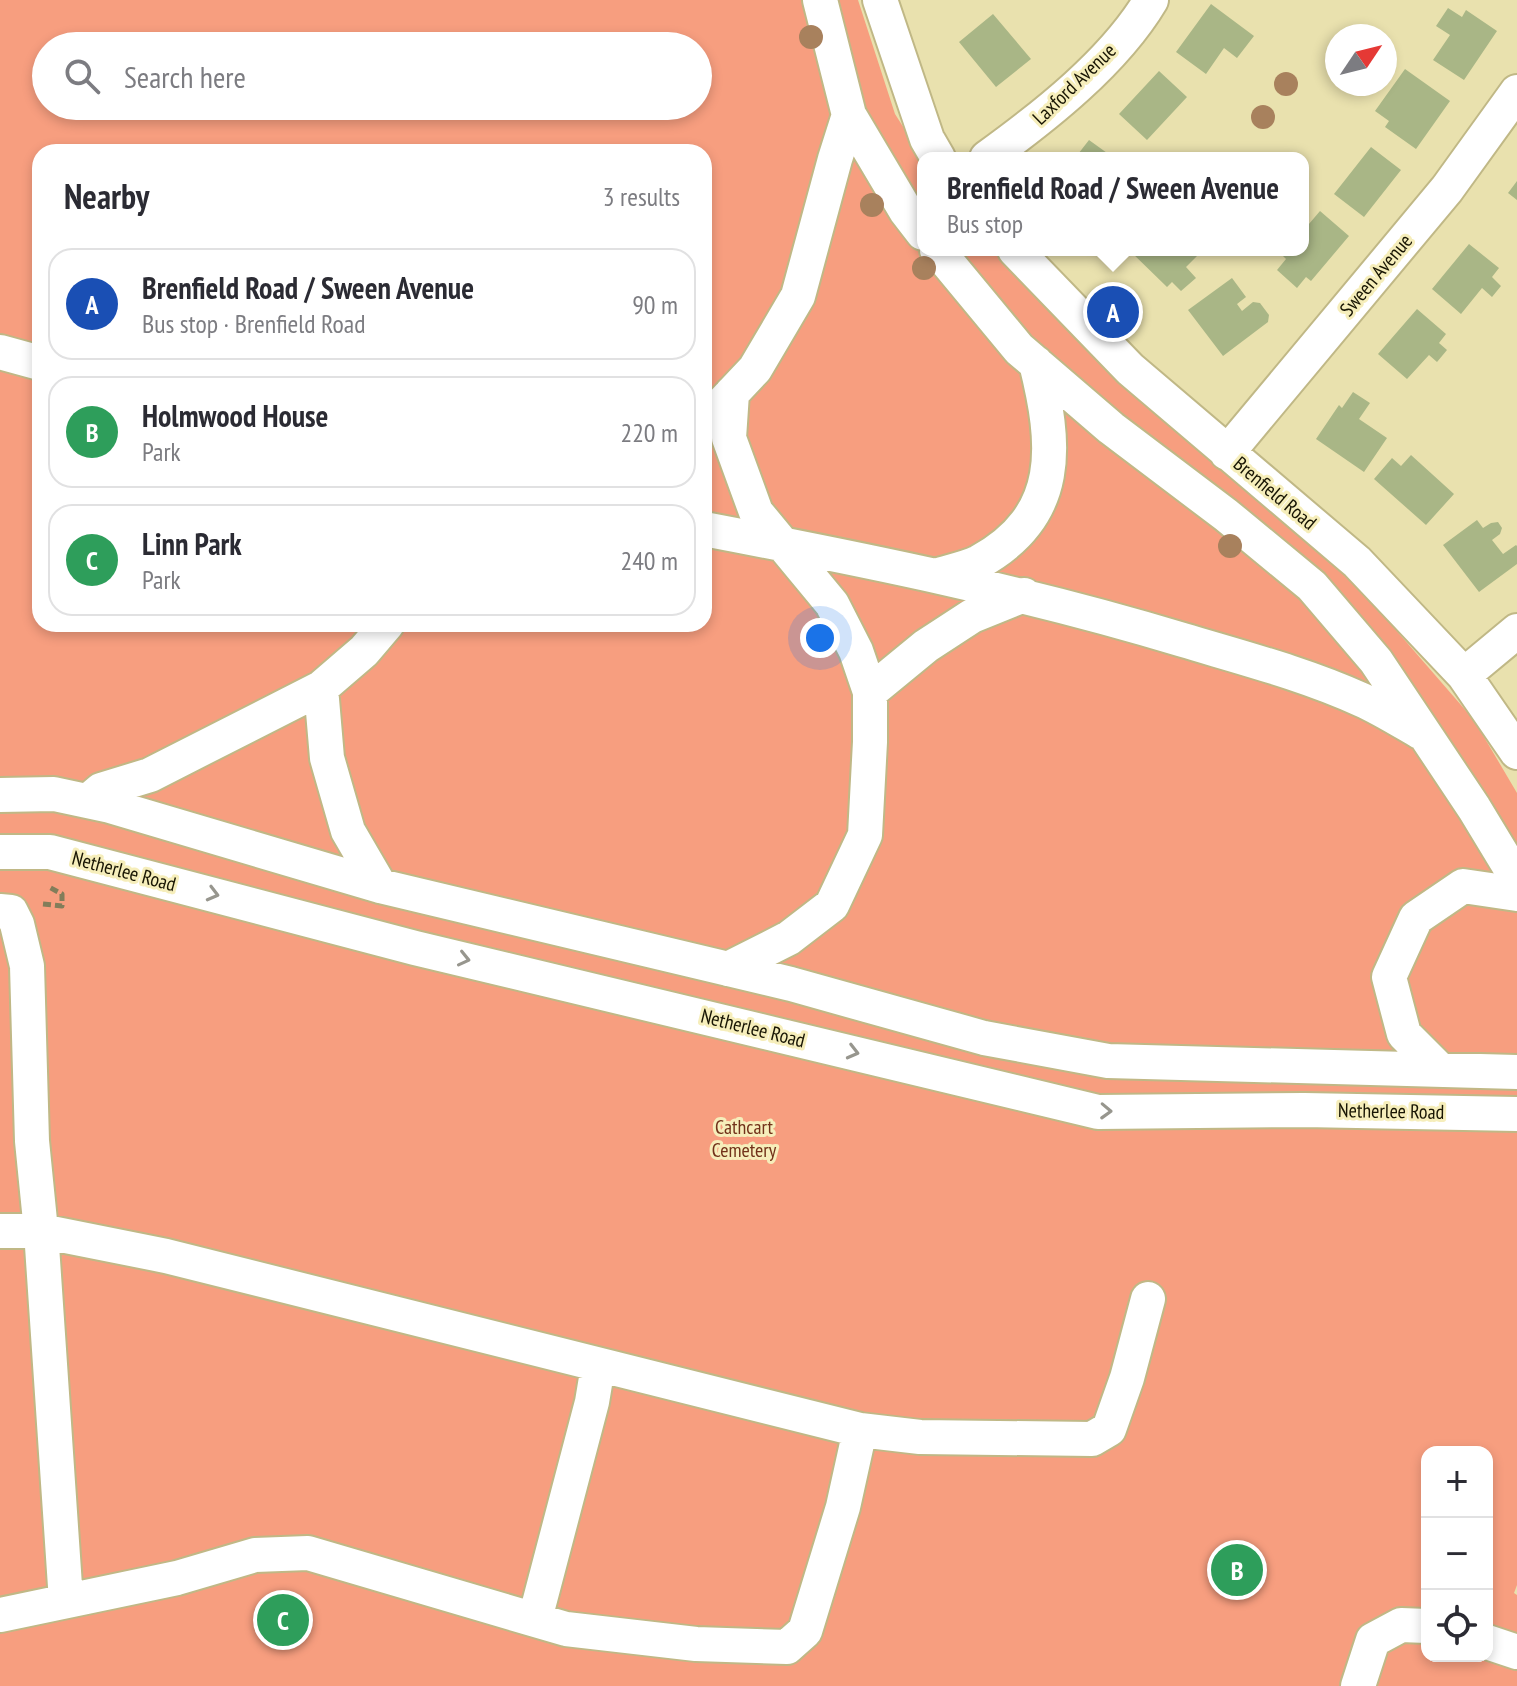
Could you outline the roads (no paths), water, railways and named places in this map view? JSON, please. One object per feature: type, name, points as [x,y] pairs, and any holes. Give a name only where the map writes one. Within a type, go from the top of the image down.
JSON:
[{"type":"street","points":[[820,0],[849,115],[917,225]]},
{"type":"street","points":[[880,0],[927,139],[935,152]]},
{"type":"street","name":"Laxford Avenue","points":[[995,152],[1050,113],[1100,64],[1151,0]]},
{"type":"street","name":"Sween Avenue","points":[[1227,453],[1447,189],[1516,94]]},
{"type":"street","points":[[712,414],[755,369],[798,296],[849,115]]},
{"type":"street","points":[[942,256],[1019,349],[1111,428],[1226,515],[1312,586],[1376,661],[1474,808],[1517,879]]},
{"type":"street","name":"Brenfield Road","points":[[1021,256],[1130,369],[1357,562],[1464,675],[1517,752]]},
{"type":"street","points":[[0,352],[32,361]]},
{"type":"street","points":[[937,575],[977,563],[1009,543],[1040,504],[1051,456],[1048,413],[1036,363]]},
{"type":"street","points":[[728,969],[789,938],[832,905],[865,835],[870,692],[856,651],[832,604],[756,512],[729,438],[732,393]]},
{"type":"street","points":[[712,530],[1024,595],[1278,669],[1363,700],[1424,734]]},
{"type":"street","points":[[870,692],[926,646],[972,616],[1024,595]]},
{"type":"street","points":[[1464,675],[1517,631]]},
{"type":"street","points":[[88,801],[101,790],[150,775],[321,688],[364,651],[380,632]]},
{"type":"street","points":[[321,688],[327,758],[348,831],[380,886]]},
{"type":"street","points":[[0,795],[54,794],[88,801],[380,886],[728,969],[984,1038],[1108,1061],[1517,1072]]},
{"type":"street","name":"Netherlee Road","points":[[0,852],[50,852],[415,948],[1098,1112],[1304,1110],[1517,1114]]},
{"type":"street","points":[[1440,1070],[1404,1034],[1389,977],[1416,918],[1463,886],[1517,894]]},
{"type":"street","points":[[0,911],[11,912],[17,924],[27,966],[32,1141],[66,1601]]},
{"type":"street","points":[[0,1231],[41,1231],[166,1256],[860,1430],[920,1437],[1092,1439],[1109,1429],[1127,1378],[1148,1299]]},
{"type":"street","points":[[535,1619],[592,1402],[598,1366]]},
{"type":"street","points":[[0,1615],[177,1578],[255,1555],[308,1553],[566,1629],[696,1644],[787,1647],[805,1631],[843,1507],[860,1430]]},
{"type":"street","points":[[1358,1686],[1373,1640],[1401,1625],[1421,1626]]},
{"type":"street","points":[[1493,1644],[1517,1652]]},
{"type":"place","name":"Brenfield Road / Sween Avenue","points":[[1113,312]]},
{"type":"place","name":"Holmwood House","points":[[1237,1570]]},
{"type":"place","name":"Linn Park","points":[[283,1620]]},
{"type":"park label","name":"Cathcart Cemetery","points":[[744,1138]]}]
